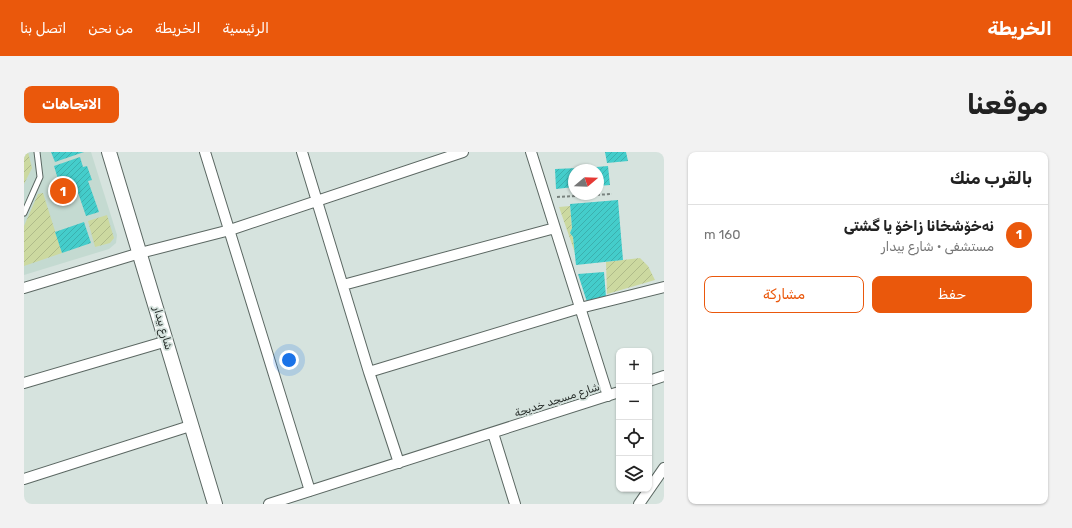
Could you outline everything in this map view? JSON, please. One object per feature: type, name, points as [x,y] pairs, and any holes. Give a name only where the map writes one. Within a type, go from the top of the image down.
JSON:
[{"type":"main road","name":"شارع بيدار","points":[[109,152],[167,341],[190,426],[215,504]]},
{"type":"street","points":[[205,152],[310,491]]},
{"type":"street","points":[[302,152],[369,372],[399,463]]},
{"type":"street","points":[[24,288],[140,253],[230,230],[463,152]]},
{"type":"street","name":"شارع مسجد خديجة","points":[[268,504],[608,396],[531,152]]},
{"type":"street","points":[[343,285],[555,228]]},
{"type":"street","points":[[369,372],[580,308],[664,287]]},
{"type":"street","points":[[24,383],[167,341]]},
{"type":"street","points":[[652,380],[664,376]]},
{"type":"street","points":[[608,396],[616,393]]},
{"type":"street","points":[[24,479],[190,426]]},
{"type":"street","points":[[493,433],[515,504]]},
{"type":"street","points":[[638,504],[664,468]]},
{"type":"lane","points":[[24,212],[40,177],[37,152]]},
{"type":"path","points":[[545,198],[612,194]]},
{"type":"shaded area","points":[[24,152],[91,152],[117,235],[116,243],[109,249],[24,275]]},
{"type":"green space","points":[[24,152],[28,152],[32,168],[24,184]]},
{"type":"green space","points":[[43,193],[62,253],[24,266],[24,226],[38,194]]},
{"type":"green space","points":[[570,206],[572,228],[570,233],[573,237],[575,253],[559,207]]},
{"type":"green space","points":[[107,215],[114,238],[110,243],[95,247],[88,221]]},
{"type":"green space","points":[[640,258],[648,266],[655,280],[607,294],[606,262]]},
{"type":"building","points":[[51,152],[84,152],[55,162]]},
{"type":"building","points":[[605,152],[626,152],[628,161],[607,163]]},
{"type":"building","points":[[80,157],[83,167],[87,166],[92,180],[88,181],[99,212],[86,216],[75,184],[61,189],[54,166]]},
{"type":"building","points":[[604,166],[608,166],[610,185],[604,186]]},
{"type":"building","points":[[568,168],[568,188],[556,189],[555,169]]},
{"type":"building","points":[[618,200],[623,260],[576,265],[573,237],[570,233],[572,228],[570,204]]},
{"type":"building","points":[[84,222],[91,243],[62,253],[55,232]]},
{"type":"building","points":[[604,272],[606,297],[587,302],[578,274]]},
{"type":"place","name":"نەخۆشخانا زاخۆ یا گشتی","points":[[63,191]]}]
